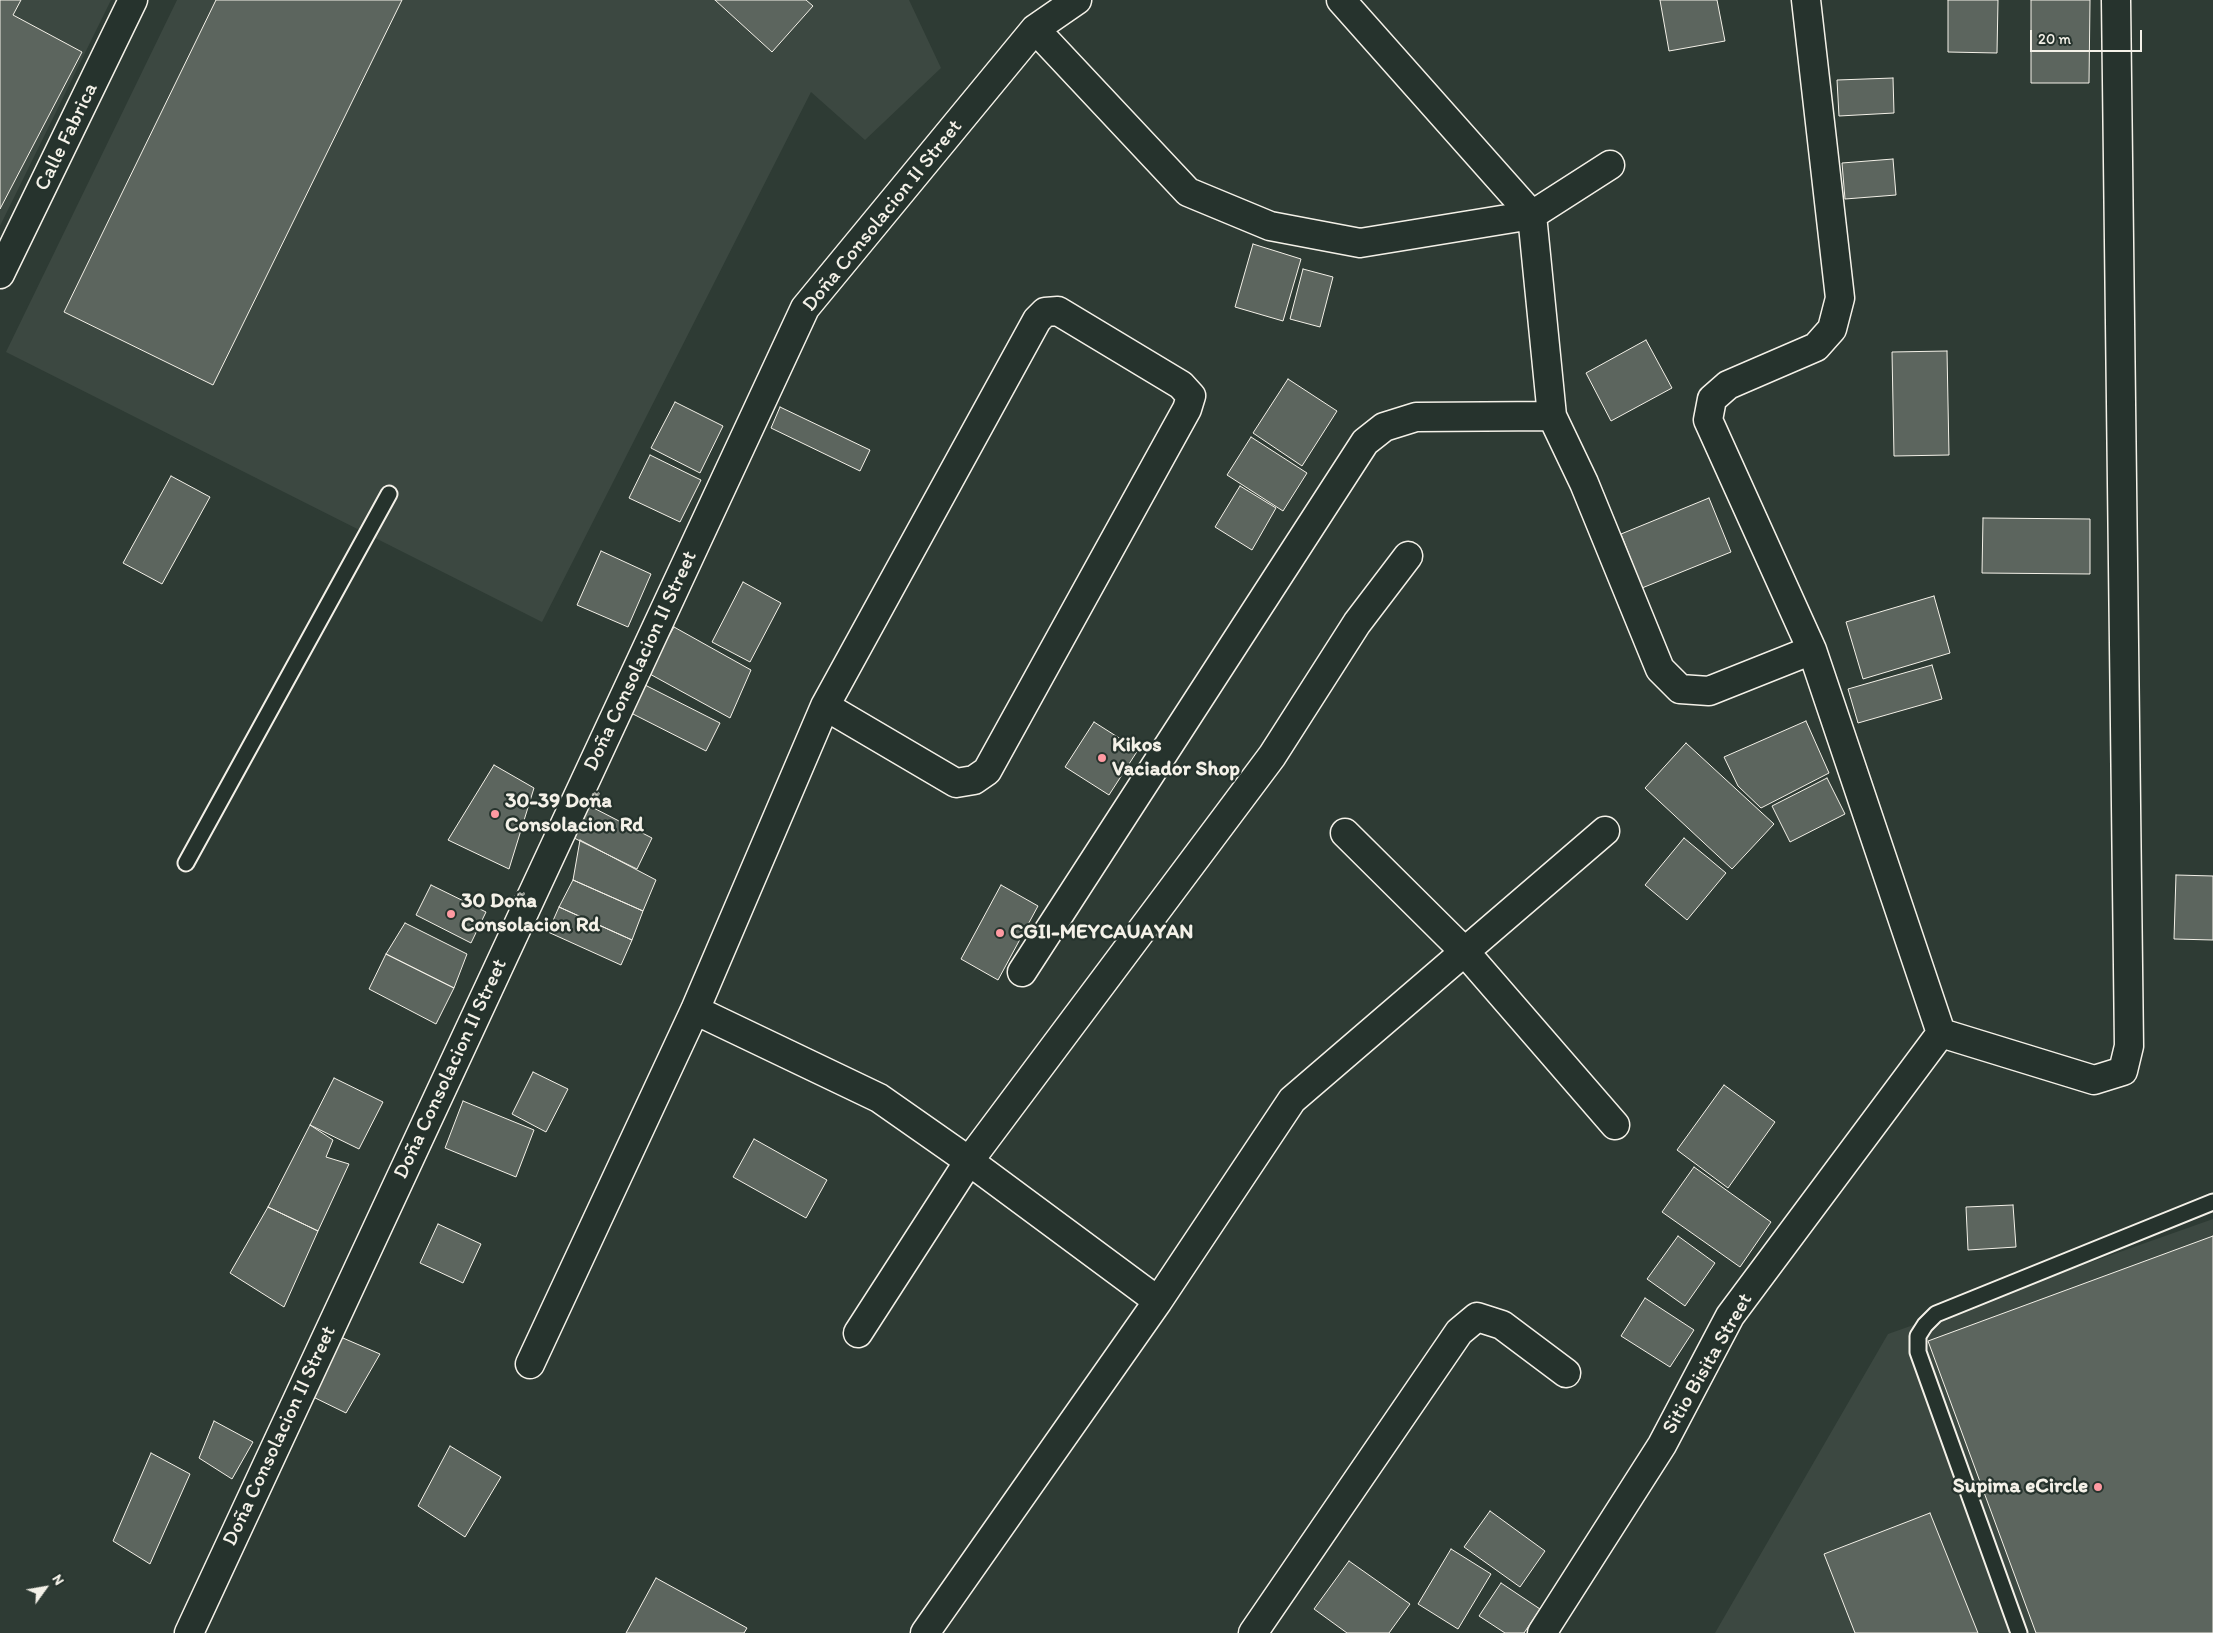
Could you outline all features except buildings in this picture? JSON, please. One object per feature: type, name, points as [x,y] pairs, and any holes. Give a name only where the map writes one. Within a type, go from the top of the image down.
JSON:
[{"type":"street","name":"Calle Fabrica","points":[[0,274],[133,0]]},
{"type":"street","name":"Doña Consolacion II Street","points":[[189,1633],[805,308],[1035,29],[1077,0]]},
{"type":"street","points":[[1342,0],[1532,216],[1552,416],[1584,483],[1660,670],[1680,689],[1709,691],[1812,650]]},
{"type":"street","points":[[1806,0],[1840,298],[1832,329],[1816,347],[1728,386],[1712,398],[1708,420],[1812,650],[1941,1033],[2094,1080],[2123,1071],[2129,1046],[2116,0]]},
{"type":"street","points":[[1035,29],[1188,192],[1270,226],[1360,243],[1532,216],[1610,165]]},
{"type":"street","points":[[530,1364],[695,1010],[825,706],[1037,320],[1045,312],[1058,310],[1181,385],[1191,396],[1187,409],[987,771],[974,780],[956,783],[825,706]]},
{"type":"street","points":[[1022,972],[1365,442],[1384,427],[1416,417],[1552,416]]},
{"type":"street","points":[[858,1333],[969,1161],[1272,756],[1357,622],[1408,556]]},
{"type":"street","points":[[925,1633],[1158,1301],[1292,1100],[1605,831]]},
{"type":"street","points":[[1345,833],[1464,952],[1615,1125]]},
{"type":"street","points":[[695,1010],[879,1098],[969,1161],[1158,1301]]},
{"type":"street","name":"Sitio Bisita Street","points":[[1542,1633],[1662,1445],[1730,1316],[1941,1033]]},
{"type":"street","points":[[1253,1633],[1459,1332],[1477,1317],[1502,1325],[1566,1373]]},
{"type":"lane","points":[[186,864],[389,494]]},
{"type":"lane","points":[[2019,1633],[1918,1352],[1918,1336],[1925,1325],[1936,1314],[2213,1202]]},
{"type":"shaded area","points":[[0,0],[111,0],[0,226]]},
{"type":"shaded area","points":[[177,0],[909,0],[941,68],[865,140],[811,92],[542,622],[6,352]]},
{"type":"shaded area","points":[[2213,1219],[2213,1633],[1715,1633],[1888,1334]]},
{"type":"place","name":"Kikos Vaciador Shop","points":[[1102,758]]},
{"type":"place","name":"30-39 Doña Consolacion Rd","points":[[495,814]]},
{"type":"place","name":"30 Doña Consolacion Rd","points":[[451,914]]},
{"type":"place","name":"CGII-MEYCAUAYAN","points":[[1000,933]]},
{"type":"place","name":"Supima eCircle","points":[[2098,1487]]}]
